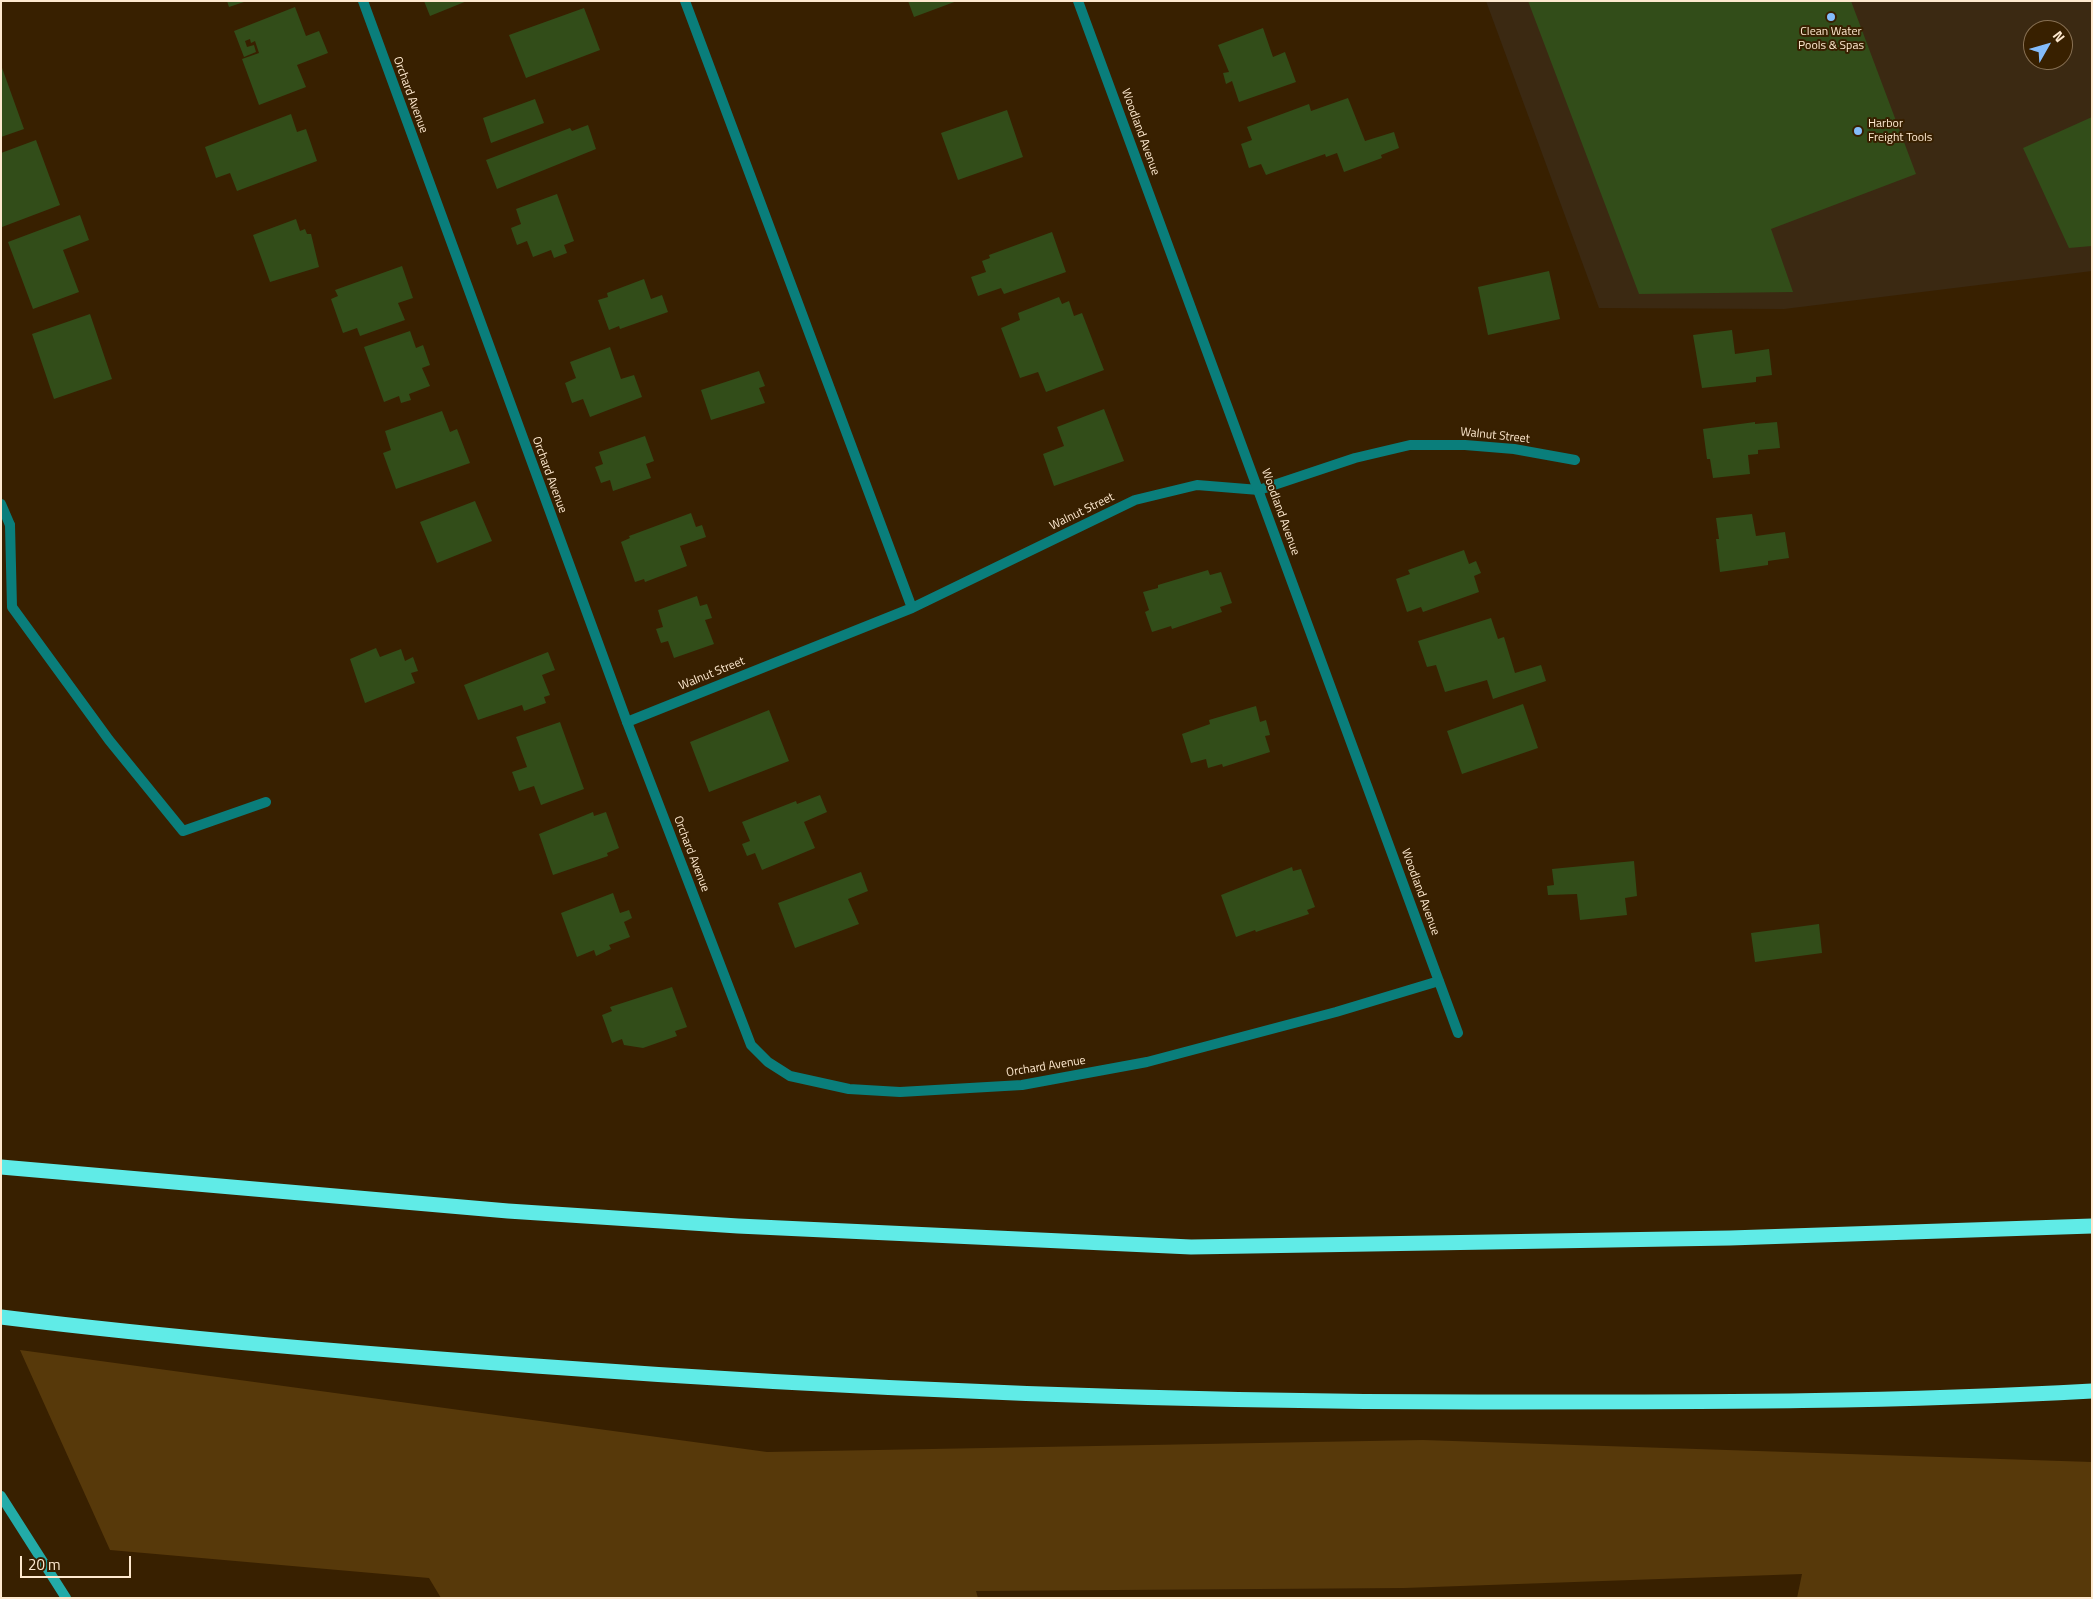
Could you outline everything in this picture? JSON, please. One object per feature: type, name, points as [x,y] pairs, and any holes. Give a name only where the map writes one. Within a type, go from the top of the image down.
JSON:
[{"type":"highway","points":[[1,1167],[508,1211],[738,1226],[1190,1247],[1740,1238],[2092,1226]]},
{"type":"highway","points":[[1,1317],[421,1358],[732,1380],[1084,1396],[1360,1402],[1763,1401],[2092,1391]]},
{"type":"street","name":"Orchard Avenue","points":[[363,1],[627,722],[751,1045],[768,1062],[790,1076],[849,1089],[900,1092],[1022,1085],[1147,1062],[1336,1012],[1439,981]]},
{"type":"street","points":[[685,1],[912,608]]},
{"type":"street","name":"Woodland Avenue","points":[[1078,1],[1458,1033]]},
{"type":"street","name":"Walnut Street","points":[[627,722],[912,608],[1134,500],[1197,485],[1259,490],[1356,458],[1410,445],[1465,445],[1514,449],[1575,460]]},
{"type":"street","points":[[1,504],[10,525],[12,607],[109,740],[183,831],[266,802]]},
{"type":"street","points":[[1,1496],[66,1598]]},
{"type":"shaded area","points":[[1486,1],[2092,1],[2092,271],[1784,309],[1599,308]]},
{"type":"shaded area","points":[[20,1350],[767,1452],[1423,1440],[2092,1462],[2092,1598],[1797,1598],[1802,1574],[1404,1588],[976,1591],[978,1598],[441,1598],[429,1578],[110,1550]]},
{"type":"building","points":[[227,1],[244,1],[244,2],[229,7]]},
{"type":"building","points":[[424,1],[467,1],[430,16]]},
{"type":"building","points":[[908,1],[957,1],[914,17]]},
{"type":"building","points":[[1528,1],[1851,1],[1916,174],[1771,229],[1793,292],[1639,294]]},
{"type":"building","points":[[295,7],[306,36],[319,31],[328,53],[297,65],[306,87],[259,105],[242,59],[259,53],[255,41],[251,43],[250,39],[245,41],[247,47],[254,45],[256,52],[244,57],[234,31]]},
{"type":"building","points":[[584,8],[600,50],[526,78],[509,35]]},
{"type":"building","points":[[1263,28],[1273,57],[1285,52],[1296,82],[1239,102],[1232,81],[1226,84],[1223,73],[1229,72],[1218,45]]},
{"type":"building","points":[[1,65],[24,129],[1,137]]},
{"type":"building","points":[[1348,98],[1365,141],[1394,132],[1399,148],[1381,155],[1382,158],[1344,172],[1337,153],[1326,157],[1325,154],[1266,175],[1261,164],[1249,168],[1241,144],[1252,140],[1247,127],[1309,104],[1311,111]]},
{"type":"building","points":[[535,99],[544,123],[491,143],[483,118]]},
{"type":"building","points":[[1007,110],[1023,157],[958,180],[941,133]]},
{"type":"building","points":[[291,114],[297,132],[306,129],[317,161],[237,191],[230,173],[216,178],[205,147]]},
{"type":"building","points":[[2092,117],[2092,246],[2069,248],[2023,148]]},
{"type":"building","points":[[588,125],[596,149],[497,189],[486,160],[570,128],[572,131]]},
{"type":"building","points":[[36,140],[60,205],[2,227],[1,153]]},
{"type":"building","points":[[557,194],[574,241],[564,245],[567,253],[554,258],[551,250],[533,257],[527,241],[517,245],[511,228],[521,224],[516,209]]},
{"type":"building","points":[[80,215],[89,240],[63,250],[79,292],[33,309],[8,242]]},
{"type":"building","points":[[296,219],[300,231],[305,229],[307,234],[311,234],[319,267],[270,282],[253,235]]},
{"type":"building","points":[[1052,232],[1066,272],[1004,294],[1001,288],[978,296],[971,277],[986,272],[982,261],[990,258],[989,255]]},
{"type":"building","points":[[402,266],[413,298],[398,303],[405,320],[360,336],[357,328],[343,333],[331,299],[338,296],[335,290]]},
{"type":"building","points":[[1549,271],[1560,319],[1488,335],[1478,287]]},
{"type":"building","points":[[644,279],[651,299],[662,295],[668,312],[620,329],[619,326],[609,330],[598,300],[608,297],[607,293]]},
{"type":"building","points":[[1059,297],[1062,304],[1069,301],[1074,316],[1082,313],[1104,370],[1046,392],[1038,372],[1020,378],[1001,328],[1020,320],[1018,313]]},
{"type":"building","points":[[90,314],[112,379],[54,399],[32,334]]},
{"type":"building","points":[[1732,330],[1735,354],[1769,349],[1772,375],[1756,377],[1756,382],[1702,388],[1693,335]]},
{"type":"building","points":[[410,331],[416,348],[423,345],[430,365],[422,368],[430,386],[409,394],[411,400],[401,403],[399,396],[384,402],[364,347]]},
{"type":"building","points":[[610,347],[621,379],[634,375],[642,397],[590,417],[583,399],[572,403],[565,383],[576,378],[570,362]]},
{"type":"building","points":[[759,371],[765,386],[759,388],[765,403],[711,420],[701,390]]},
{"type":"building","points":[[1104,409],[1124,461],[1054,486],[1043,454],[1064,446],[1057,427]]},
{"type":"building","points":[[442,411],[450,432],[457,429],[470,463],[396,489],[383,453],[391,450],[385,431]]},
{"type":"building","points":[[1755,422],[1755,424],[1777,422],[1780,448],[1758,450],[1758,454],[1748,455],[1750,474],[1713,478],[1710,459],[1707,459],[1703,429]]},
{"type":"building","points":[[645,436],[654,461],[646,464],[651,478],[613,491],[610,480],[601,483],[595,467],[603,464],[599,452]]},
{"type":"building","points":[[475,501],[492,541],[437,563],[420,522]]},
{"type":"building","points":[[691,513],[696,527],[702,525],[706,537],[680,546],[687,566],[645,582],[644,579],[635,582],[621,542],[630,538],[629,536]]},
{"type":"building","points":[[1752,514],[1756,536],[1785,532],[1789,558],[1768,561],[1768,565],[1720,572],[1716,539],[1719,539],[1716,518]]},
{"type":"building","points":[[1464,550],[1469,564],[1476,561],[1481,573],[1474,576],[1479,592],[1423,612],[1421,607],[1407,612],[1396,579],[1410,574],[1408,570]]},
{"type":"building","points":[[1208,570],[1210,575],[1221,572],[1232,603],[1220,607],[1222,612],[1172,629],[1171,626],[1152,632],[1145,612],[1149,610],[1143,592],[1158,588],[1158,585]]},
{"type":"building","points":[[697,596],[700,606],[707,604],[712,618],[705,620],[714,644],[674,658],[668,641],[661,643],[656,629],[663,627],[658,610]]},
{"type":"building","points":[[1491,618],[1498,639],[1504,637],[1515,673],[1541,665],[1546,681],[1493,699],[1487,680],[1445,692],[1436,665],[1427,667],[1418,641]]},
{"type":"building","points":[[376,648],[380,657],[401,649],[405,661],[413,657],[418,671],[411,673],[415,683],[365,703],[350,659]]},
{"type":"building","points":[[548,652],[555,670],[542,675],[550,695],[544,697],[546,703],[524,711],[522,705],[478,720],[464,685]]},
{"type":"building","points":[[1523,704],[1538,748],[1462,774],[1447,731]]},
{"type":"building","points":[[1256,706],[1260,722],[1266,720],[1270,735],[1265,736],[1270,752],[1223,767],[1222,764],[1208,768],[1206,759],[1191,763],[1182,734],[1210,724],[1209,720]]},
{"type":"building","points":[[769,710],[789,761],[709,792],[690,742]]},
{"type":"building","points":[[560,722],[584,789],[541,805],[534,786],[519,791],[512,772],[527,767],[516,737]]},
{"type":"building","points":[[820,795],[827,812],[804,822],[815,848],[762,870],[755,853],[747,856],[742,844],[750,841],[742,822],[796,801],[797,804]]},
{"type":"building","points":[[593,812],[594,816],[606,812],[619,848],[607,853],[608,856],[553,875],[539,834]]},
{"type":"building","points":[[1634,861],[1637,896],[1625,898],[1627,915],[1580,920],[1577,894],[1548,895],[1547,886],[1554,885],[1552,869]]},
{"type":"building","points":[[1292,867],[1293,871],[1301,869],[1315,907],[1307,910],[1309,914],[1236,937],[1221,895]]},
{"type":"building","points":[[861,872],[868,891],[848,899],[859,924],[795,948],[778,903]]},
{"type":"building","points":[[613,893],[620,913],[629,910],[632,918],[624,922],[630,937],[609,945],[611,949],[596,956],[594,950],[577,957],[561,913]]},
{"type":"building","points":[[1819,924],[1822,953],[1755,962],[1751,933]]},
{"type":"building","points":[[672,987],[687,1027],[675,1031],[677,1036],[643,1048],[624,1045],[622,1039],[612,1043],[602,1015],[612,1011],[610,1007]]},
{"type":"place","name":"Clean Water Pools & Spas","points":[[1831,17]]},
{"type":"place","name":"Harbor Freight Tools","points":[[1858,131]]}]
